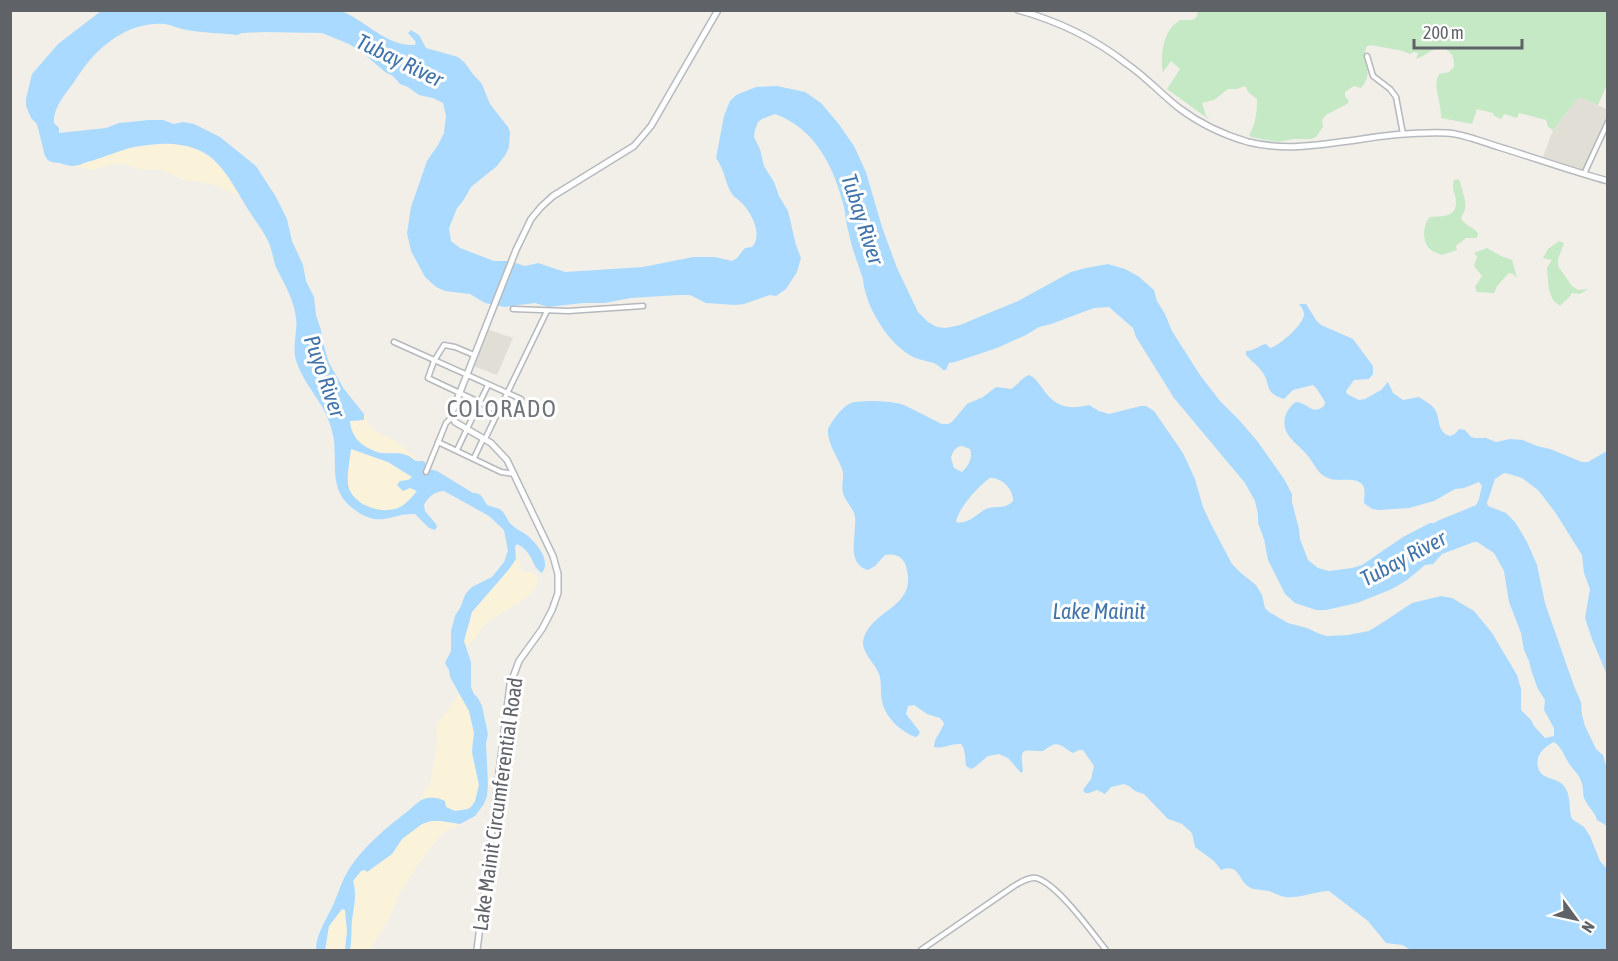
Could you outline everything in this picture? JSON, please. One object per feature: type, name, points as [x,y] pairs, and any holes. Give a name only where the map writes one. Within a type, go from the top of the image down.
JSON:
[{"type":"main road","points":[[452,417],[492,308],[531,219],[553,196],[625,152],[641,139],[651,126],[718,10]]},
{"type":"main road","points":[[1018,10],[1059,23],[1099,44],[1128,64],[1180,108],[1232,137],[1269,146],[1293,147],[1403,134],[1449,133],[1608,181]]},
{"type":"main road","name":"Lake Mainit Circumferential Road","points":[[452,417],[457,423],[496,447],[507,460],[553,556],[559,587],[549,617],[519,661],[510,685],[477,951]]},
{"type":"street","points":[[1367,56],[1373,76],[1390,89],[1396,97],[1403,134]]},
{"type":"street","points":[[1584,174],[1608,122]]},
{"type":"street","points":[[513,309],[568,311],[643,306]]},
{"type":"street","points":[[474,458],[547,310]]},
{"type":"street","points":[[394,342],[521,399]]},
{"type":"street","points":[[474,355],[447,344],[442,347],[434,361],[428,378],[498,411]]},
{"type":"street","points":[[457,450],[488,385]]},
{"type":"street","points":[[426,472],[446,423],[452,417]]},
{"type":"street","points":[[438,442],[501,472],[514,474]]},
{"type":"street","points":[[921,951],[1014,886],[1032,878],[1041,880],[1061,897],[1080,916],[1106,951]]},
{"type":"shaded area","points":[[1579,97],[1607,109],[1607,118],[1584,171],[1543,157],[1553,130]]},
{"type":"shaded area","points":[[487,329],[513,338],[497,375],[473,366]]},
{"type":"green space","points":[[1198,11],[1607,11],[1606,87],[1598,105],[1579,97],[1553,130],[1548,127],[1546,120],[1519,113],[1517,118],[1504,114],[1501,119],[1493,113],[1477,109],[1472,124],[1441,118],[1437,79],[1439,74],[1449,72],[1454,67],[1453,57],[1447,50],[1435,49],[1416,59],[1418,53],[1410,54],[1370,45],[1366,47],[1365,53],[1368,72],[1365,82],[1361,88],[1354,86],[1345,92],[1349,101],[1326,115],[1322,120],[1323,127],[1316,137],[1277,142],[1249,135],[1256,117],[1257,99],[1249,93],[1245,86],[1228,89],[1214,100],[1202,103],[1206,116],[1210,120],[1167,89],[1180,69],[1171,61],[1163,72],[1162,57],[1167,35],[1180,20],[1196,18]]},
{"type":"green space","points":[[1459,179],[1465,206],[1461,219],[1478,233],[1477,238],[1466,238],[1456,246],[1457,250],[1442,255],[1428,247],[1424,236],[1425,227],[1430,217],[1450,214],[1454,211],[1456,202],[1453,184],[1454,180]]},
{"type":"green space","points":[[1559,241],[1564,243],[1558,266],[1572,286],[1578,290],[1588,289],[1580,294],[1572,293],[1560,306],[1553,300],[1549,290],[1547,268],[1552,260],[1543,258],[1548,249]]},
{"type":"green space","points":[[1487,248],[1512,260],[1517,278],[1509,273],[1494,293],[1477,292],[1475,287],[1482,276],[1474,266],[1477,257],[1474,253]]},
{"type":"sand","points":[[172,143],[206,154],[221,168],[241,198],[215,185],[184,180],[162,170],[138,169],[124,163],[93,170],[73,166],[131,148]]},
{"type":"sand","points":[[364,414],[375,431],[395,441],[414,456],[417,462],[405,454],[370,450],[364,447],[354,434],[350,421],[364,420]]},
{"type":"sand","points":[[351,449],[388,462],[413,477],[400,481],[417,491],[405,504],[393,509],[370,508],[362,504],[351,494],[348,487]]},
{"type":"sand","points":[[516,555],[520,560],[521,572],[536,576],[536,586],[533,592],[488,622],[467,647],[464,641],[471,614],[510,568]]},
{"type":"sand","points":[[459,695],[473,723],[472,750],[478,793],[472,806],[455,811],[436,798],[420,801],[431,781],[437,744],[436,726]]},
{"type":"sand","points":[[431,821],[460,824],[442,833],[419,863],[400,892],[389,918],[370,950],[350,950],[356,897],[353,883],[355,877],[361,870],[367,872],[392,854],[408,833]]},
{"type":"sand","points":[[341,909],[345,910],[347,931],[345,950],[325,950],[329,926]]},
{"type":"water","name":"Lake Mainit","points":[[101,11],[341,11],[395,42],[415,45],[416,42],[408,33],[411,30],[419,35],[426,48],[458,57],[465,63],[482,84],[490,104],[510,132],[506,154],[497,166],[471,187],[457,208],[449,228],[451,241],[460,248],[494,261],[509,261],[525,266],[538,263],[565,272],[643,267],[693,257],[715,257],[732,261],[745,248],[752,247],[756,237],[755,225],[742,203],[732,194],[716,158],[724,116],[730,101],[736,95],[756,87],[777,86],[805,92],[821,103],[854,146],[866,172],[897,268],[918,312],[928,322],[937,327],[946,328],[960,325],[1018,301],[1071,272],[1108,264],[1138,276],[1154,290],[1172,331],[1200,375],[1220,401],[1258,442],[1284,479],[1292,494],[1300,539],[1308,560],[1318,568],[1329,571],[1362,565],[1403,537],[1430,523],[1476,505],[1482,486],[1479,482],[1455,489],[1434,501],[1409,508],[1379,510],[1372,509],[1364,503],[1364,489],[1359,482],[1330,479],[1320,473],[1308,456],[1291,439],[1284,424],[1288,411],[1296,402],[1316,410],[1324,406],[1325,402],[1317,389],[1313,385],[1293,390],[1284,399],[1277,396],[1270,390],[1264,374],[1246,355],[1246,351],[1266,344],[1270,348],[1274,347],[1289,336],[1304,316],[1299,304],[1306,304],[1321,325],[1353,339],[1373,366],[1373,374],[1369,379],[1354,380],[1346,391],[1347,394],[1359,400],[1381,390],[1388,382],[1393,393],[1403,400],[1419,397],[1431,405],[1437,414],[1442,431],[1450,436],[1459,429],[1465,430],[1471,437],[1486,438],[1496,442],[1510,439],[1523,440],[1582,462],[1588,462],[1607,451],[1607,675],[1585,618],[1590,589],[1584,573],[1582,555],[1555,512],[1538,490],[1522,478],[1504,473],[1495,479],[1487,503],[1488,506],[1506,513],[1515,522],[1527,542],[1537,565],[1545,603],[1581,702],[1585,726],[1596,749],[1603,755],[1607,769],[1607,826],[1597,820],[1586,803],[1578,774],[1557,744],[1554,742],[1547,746],[1541,752],[1537,763],[1541,773],[1564,786],[1569,798],[1572,819],[1584,827],[1600,861],[1607,869],[1607,950],[1411,950],[1402,945],[1386,943],[1368,921],[1329,891],[1297,897],[1280,896],[1249,887],[1233,869],[1221,870],[1214,861],[1195,847],[1192,833],[1182,824],[1168,819],[1144,794],[1129,786],[1124,784],[1111,787],[1105,794],[1097,790],[1085,793],[1083,790],[1091,779],[1094,766],[1083,750],[1073,753],[1056,744],[1043,751],[1024,751],[1021,773],[1008,758],[999,754],[988,756],[971,769],[966,766],[965,752],[961,744],[934,747],[944,723],[940,718],[927,714],[914,705],[908,706],[906,714],[920,732],[915,737],[904,731],[890,718],[882,701],[879,674],[865,651],[863,642],[875,621],[904,595],[907,586],[907,569],[902,559],[894,555],[885,555],[868,570],[857,562],[854,555],[855,517],[843,493],[843,472],[831,445],[828,429],[846,406],[854,402],[868,401],[899,404],[942,424],[948,424],[967,404],[983,397],[996,387],[1011,389],[1029,375],[1052,400],[1063,406],[1089,405],[1109,414],[1141,406],[1154,411],[1183,453],[1195,479],[1203,507],[1232,564],[1256,585],[1262,595],[1265,608],[1269,612],[1288,623],[1320,634],[1348,635],[1369,631],[1412,603],[1441,596],[1452,598],[1474,611],[1492,633],[1517,675],[1521,689],[1521,710],[1545,738],[1554,736],[1554,728],[1544,710],[1545,700],[1532,673],[1521,633],[1509,602],[1504,571],[1494,553],[1474,542],[1442,554],[1433,564],[1425,565],[1392,589],[1357,603],[1316,610],[1295,603],[1285,594],[1268,560],[1258,523],[1255,501],[1245,483],[1174,398],[1136,337],[1133,328],[1109,307],[1094,308],[1039,327],[997,348],[949,363],[946,370],[913,357],[887,334],[868,301],[847,227],[840,192],[829,164],[812,139],[802,129],[775,114],[758,122],[754,137],[764,166],[788,211],[801,258],[797,272],[786,289],[776,296],[770,295],[735,305],[706,303],[690,295],[631,298],[604,303],[548,307],[535,303],[505,307],[485,303],[470,294],[445,291],[436,287],[425,277],[411,251],[407,233],[411,207],[427,161],[444,133],[446,116],[443,103],[419,95],[400,84],[393,76],[349,44],[322,33],[264,32],[237,35],[151,24],[125,32],[92,57],[58,105],[54,123],[59,128],[59,133],[149,120],[163,120],[174,124],[183,122],[194,124],[220,137],[256,166],[287,219],[292,241],[314,297],[316,315],[329,363],[344,389],[364,414],[364,420],[350,421],[356,438],[364,446],[375,451],[403,454],[416,461],[423,461],[426,468],[437,471],[473,493],[481,495],[487,505],[501,510],[510,523],[532,540],[539,548],[545,563],[542,573],[527,551],[517,544],[516,559],[472,612],[464,641],[471,662],[471,687],[482,706],[488,734],[486,743],[488,784],[484,804],[475,816],[460,824],[431,821],[422,824],[402,839],[392,854],[367,872],[361,871],[353,881],[355,896],[350,950],[345,950],[347,931],[345,910],[342,909],[329,926],[325,950],[316,950],[320,932],[347,873],[376,837],[424,799],[441,799],[445,801],[446,807],[455,811],[468,809],[475,801],[479,785],[472,752],[474,733],[469,711],[445,663],[451,651],[451,631],[455,616],[465,595],[472,587],[492,577],[504,562],[508,551],[504,530],[489,516],[444,491],[432,495],[424,505],[425,511],[436,524],[435,530],[429,528],[415,514],[385,519],[372,518],[364,516],[346,502],[340,493],[335,474],[334,442],[329,421],[305,380],[295,357],[296,323],[293,304],[262,231],[223,170],[209,156],[193,148],[168,144],[134,147],[75,166],[48,160],[37,124],[31,118],[26,106],[26,99],[32,74],[58,44]],"holes":[[[962,446],[970,449],[971,455],[962,472],[954,468],[951,458],[955,450]],[[351,449],[388,462],[412,477],[400,481],[397,485],[403,491],[410,488],[417,491],[400,507],[379,510],[365,505],[354,497],[350,491],[348,477]],[[990,478],[1003,482],[1012,493],[1013,501],[1004,506],[986,509],[964,522],[956,522],[964,504]]]},
{"type":"district","name":"COLORADO","points":[[502,408]]},
{"type":"water label","name":"Tubay River","points":[[400,60]]},
{"type":"water label","name":"Tubay River","points":[[863,219]]},
{"type":"water label","name":"Puyo River","points":[[325,376]]},
{"type":"water label","name":"Tubay River","points":[[1403,558]]}]
